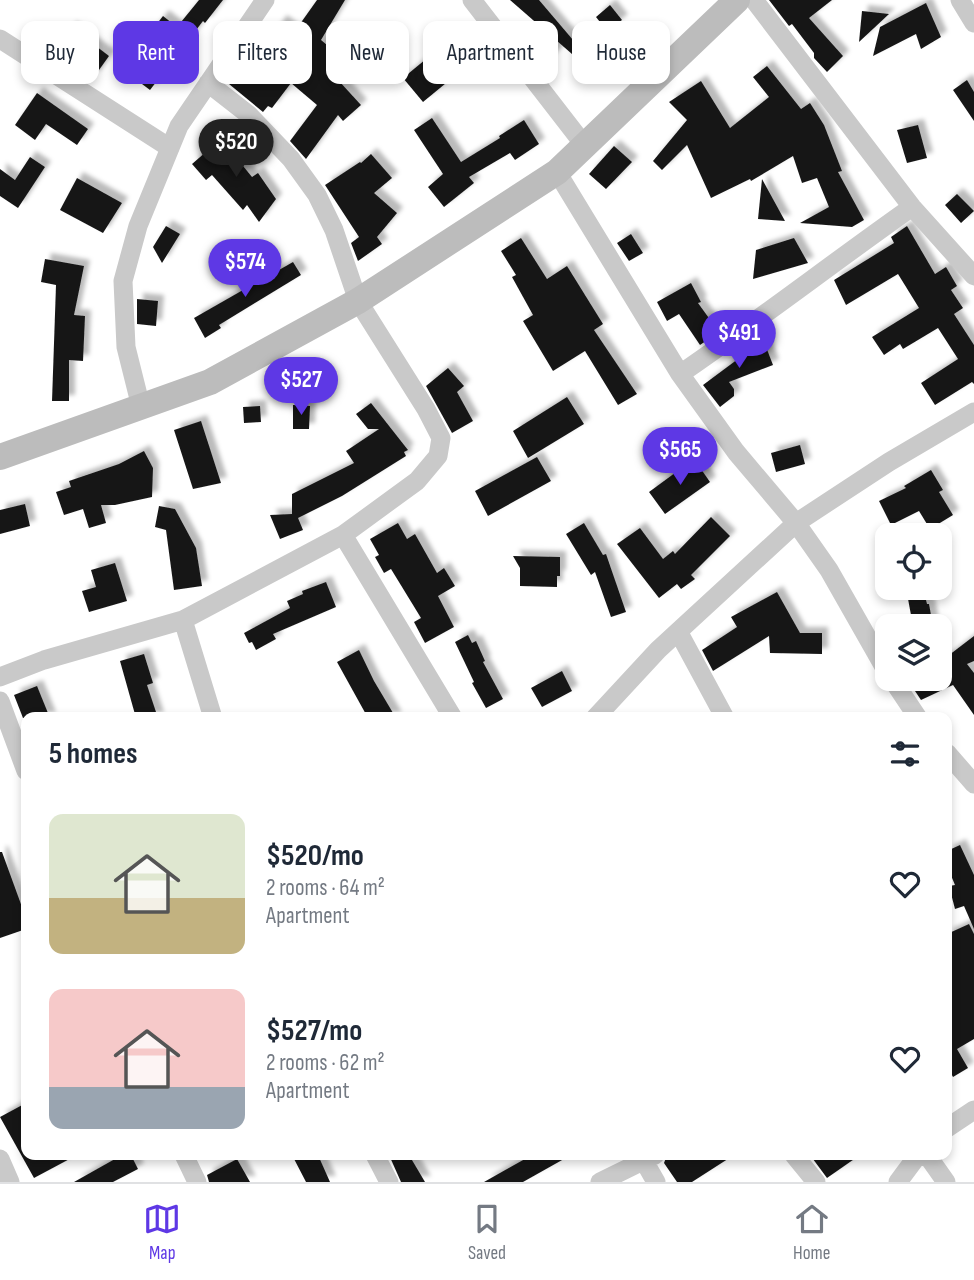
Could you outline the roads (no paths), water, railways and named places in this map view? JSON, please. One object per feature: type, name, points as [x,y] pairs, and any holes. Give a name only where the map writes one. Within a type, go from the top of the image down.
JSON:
[{"type":"street","points":[[141,407],[126,347],[123,281],[138,226],[179,126],[265,0]]},
{"type":"street","points":[[472,0],[585,146]]},
{"type":"street","points":[[0,457],[210,382],[358,300],[557,172],[737,0]]},
{"type":"street","points":[[754,0],[912,207],[974,276]]},
{"type":"street","points":[[960,0],[974,23]]},
{"type":"street","points":[[0,39],[170,148]]},
{"type":"street","points":[[0,677],[44,660],[183,620],[343,535],[417,481],[438,456],[442,438],[358,300],[334,230],[317,195],[291,159],[249,116],[208,83]]},
{"type":"street","points":[[557,172],[680,374],[736,452],[796,523],[829,570],[875,650]]},
{"type":"street","points":[[680,374],[767,315],[839,258],[912,207]]},
{"type":"street","points":[[601,712],[658,650],[796,523],[889,462],[974,412]]},
{"type":"street","points":[[343,535],[449,712]]},
{"type":"street","points":[[183,620],[211,712]]},
{"type":"street","points":[[679,633],[722,712]]},
{"type":"street","points":[[900,691],[914,712]]},
{"type":"street","points":[[0,701],[21,758]]},
{"type":"street","points":[[952,759],[974,784]]},
{"type":"street","points":[[952,1125],[974,1110]]},
{"type":"street","points":[[0,1159],[10,1182]]},
{"type":"street","points":[[186,1160],[197,1182]]},
{"type":"street","points":[[378,1160],[389,1182]]},
{"type":"street","points":[[600,1182],[645,1160]]},
{"type":"street","points":[[650,1160],[656,1182]]},
{"type":"street","points":[[798,1160],[816,1182]]},
{"type":"street","points":[[898,1182],[914,1160]]},
{"type":"street","points":[[931,1160],[946,1182]]}]
